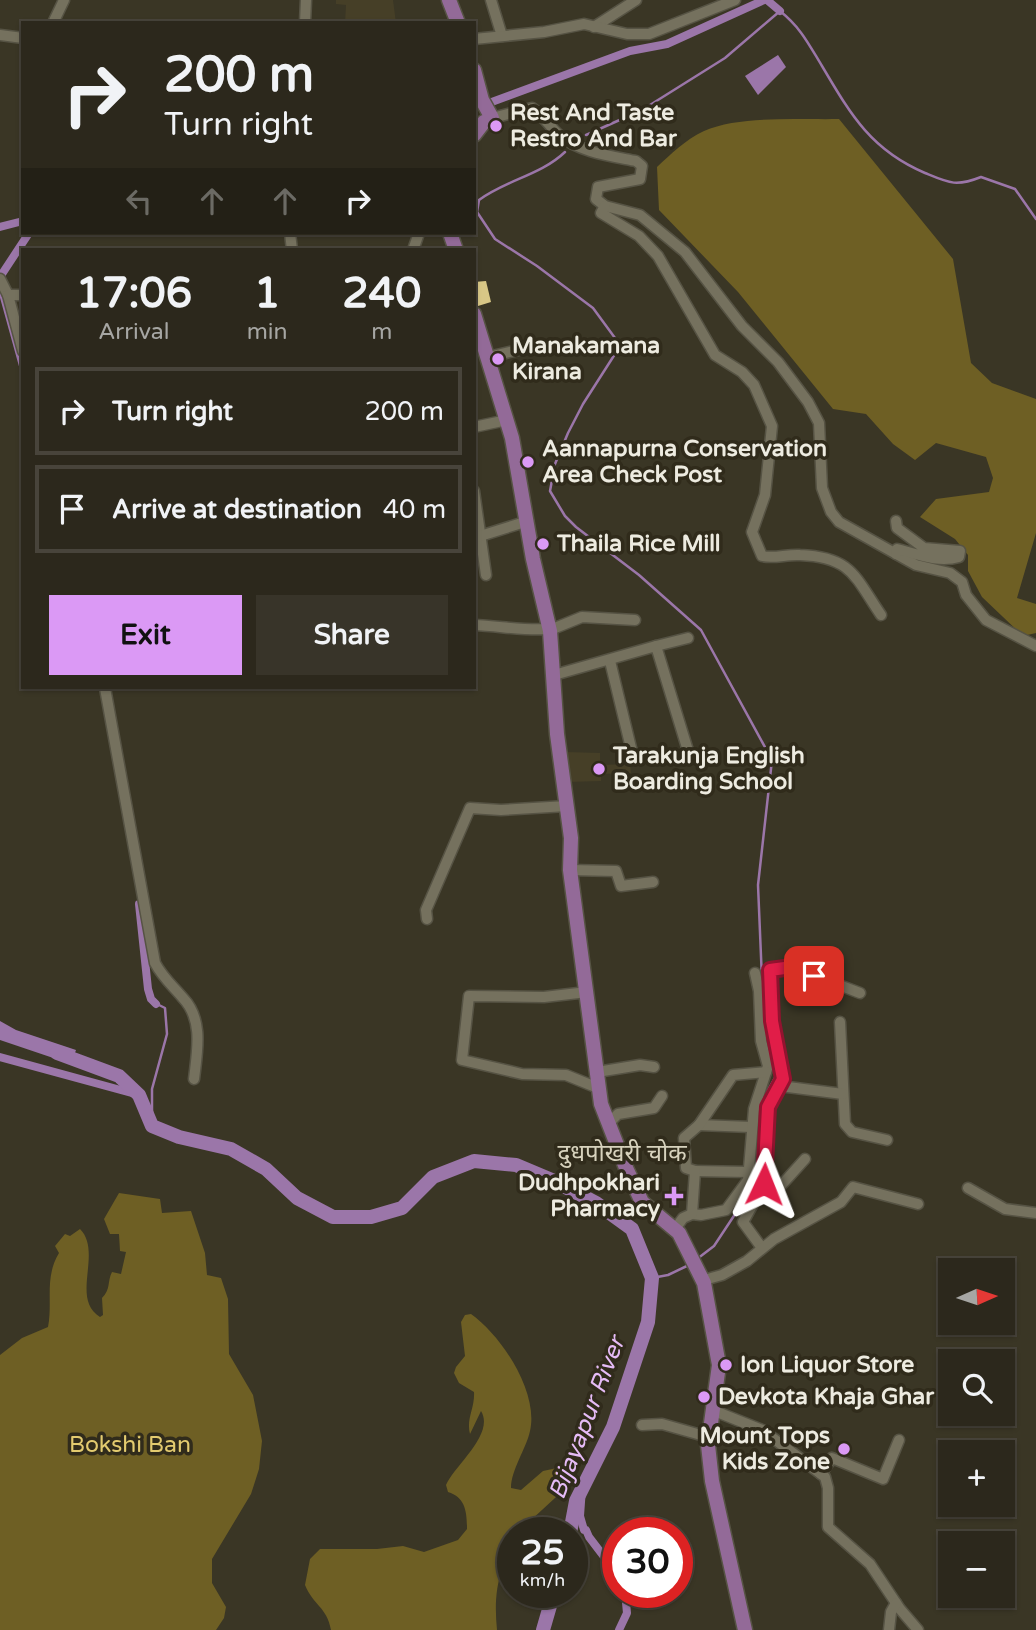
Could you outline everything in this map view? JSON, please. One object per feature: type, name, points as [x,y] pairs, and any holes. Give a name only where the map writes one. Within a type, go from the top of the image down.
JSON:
[{"type":"main road","points":[[449,0],[457,21]]},
{"type":"main road","points":[[476,132],[484,122],[492,118],[478,102]]},
{"type":"main road","points":[[476,320],[507,420],[549,628],[557,734],[571,838],[570,870],[601,1104],[642,1202],[676,1230],[688,1247],[704,1280],[719,1359],[708,1437],[712,1481],[745,1630]]},
{"type":"street","points":[[54,21],[64,0]]},
{"type":"street","points":[[305,21],[306,0]]},
{"type":"street","points":[[491,0],[502,36]]},
{"type":"street","points":[[594,27],[636,0]]},
{"type":"street","points":[[476,39],[584,24],[626,34],[649,34],[734,0]]},
{"type":"street","points":[[0,35],[21,38]]},
{"type":"street","points":[[492,118],[532,108],[543,115],[558,134],[574,146],[636,161],[642,166],[640,179],[598,187],[596,199],[604,206],[640,215],[685,252],[742,326],[778,362],[808,402],[819,423],[822,488],[831,512],[848,527],[916,565],[950,573],[962,582],[966,595],[986,620],[1036,646]]},
{"type":"street","points":[[604,206],[601,213],[639,236],[657,256],[715,355],[743,372],[754,386],[772,426],[765,495],[752,532],[762,556],[813,556],[844,565],[853,571],[860,587],[880,615]]},
{"type":"street","points":[[0,279],[8,295],[21,344]]},
{"type":"street","points":[[8,295],[21,295]]},
{"type":"street","points":[[488,357],[537,346]]},
{"type":"street","points":[[476,427],[507,420]]},
{"type":"street","points":[[896,520],[897,528],[924,548],[960,551],[959,557],[952,559],[933,559],[897,549],[896,554]]},
{"type":"street","points":[[486,575],[477,536],[528,521]]},
{"type":"street","points":[[476,625],[504,626],[523,631],[555,628],[582,617],[635,620]]},
{"type":"street","points":[[554,675],[688,638]]},
{"type":"street","points":[[656,646],[689,754]]},
{"type":"street","points":[[610,661],[632,751]]},
{"type":"street","points":[[105,689],[155,963],[169,984],[186,1000],[200,1035],[194,1079]]},
{"type":"street","points":[[427,914],[470,808],[501,810],[567,806]]},
{"type":"street","points":[[570,870],[616,871],[621,886],[653,882]]},
{"type":"street","points":[[762,1248],[743,1222],[762,1190],[768,1107],[780,1086],[783,1071],[772,1021],[770,970],[792,967],[860,993]]},
{"type":"street","points":[[676,1230],[683,1218],[692,1214],[726,1210],[745,1186],[749,1172],[751,1127],[768,1066],[761,1041],[759,991],[755,972]]},
{"type":"street","points":[[587,992],[544,997],[469,996],[463,1060],[522,1074],[566,1075],[598,1088]]},
{"type":"street","points":[[840,1022],[842,1094],[846,1126],[852,1132],[887,1140]]},
{"type":"street","points":[[597,1072],[640,1065],[654,1067]]},
{"type":"street","points":[[749,1172],[695,1171],[686,1168],[684,1138],[699,1125],[733,1075],[766,1072]]},
{"type":"street","points":[[780,1086],[842,1094]]},
{"type":"street","points":[[610,1122],[618,1114],[654,1108],[662,1096]]},
{"type":"street","points":[[699,1125],[751,1127]]},
{"type":"street","points":[[762,1190],[777,1190],[805,1158]]},
{"type":"street","points":[[692,1214],[695,1171]]},
{"type":"street","points":[[704,1280],[731,1270],[774,1239],[841,1202],[853,1187],[918,1204]]},
{"type":"street","points":[[968,1188],[1005,1209],[1036,1213]]},
{"type":"street","points":[[712,1410],[762,1430],[821,1474],[828,1488],[828,1527],[870,1564],[918,1630]]},
{"type":"street","points":[[642,1425],[662,1424],[708,1437]]},
{"type":"street","points":[[821,1474],[832,1458],[883,1479],[899,1440]]},
{"type":"street","points":[[889,1630],[891,1612],[896,1603]]},
{"type":"shaded area","points":[[336,0],[393,0],[396,21],[345,21],[346,5],[336,4]]},
{"type":"shaded area","points":[[778,55],[786,67],[758,95],[745,76]]},
{"type":"shaded area","name":"Tarakunja English Boarding School","points":[[566,752],[600,753],[600,765],[630,764],[631,773],[601,774],[601,781],[567,782]]},
{"type":"shaded area","points":[[0,1021],[16,1030],[76,1050],[71,1064],[0,1040]]},
{"type":"green space","points":[[839,119],[953,259],[971,363],[992,383],[1036,399],[1036,533],[1017,598],[1036,604],[1036,633],[1023,636],[982,597],[968,571],[968,555],[955,539],[920,517],[936,499],[989,492],[993,478],[986,457],[936,443],[915,460],[893,444],[866,414],[833,409],[738,292],[659,210],[657,167],[684,143],[704,131],[752,120]]},
{"type":"green space","name":"Bokshi Ban","points":[[119,1193],[160,1199],[162,1213],[191,1211],[205,1253],[207,1275],[221,1278],[228,1299],[229,1354],[253,1395],[262,1441],[259,1469],[251,1494],[212,1559],[212,1583],[226,1607],[224,1618],[216,1630],[0,1630],[0,1355],[22,1338],[48,1327],[50,1281],[59,1253],[55,1246],[65,1234],[70,1236],[80,1229],[86,1239],[89,1250],[87,1299],[91,1309],[100,1317],[103,1315],[102,1298],[107,1292],[112,1272],[121,1274],[126,1252],[120,1251],[119,1234],[110,1234],[104,1219]]},
{"type":"green space","points":[[471,1314],[495,1336],[515,1366],[529,1400],[530,1431],[513,1474],[511,1488],[521,1490],[543,1471],[557,1468],[569,1476],[568,1486],[534,1517],[497,1517],[497,1630],[331,1630],[326,1616],[305,1585],[310,1559],[320,1549],[403,1546],[424,1552],[458,1540],[467,1529],[464,1506],[458,1497],[448,1492],[446,1485],[483,1429],[481,1411],[470,1434],[474,1392],[459,1383],[454,1373],[465,1356],[461,1322],[465,1315]]},
{"type":"building","points":[[486,281],[491,302],[478,306],[476,282]]},
{"type":"waterway","points":[[489,103],[630,51],[667,44],[764,0]]},
{"type":"waterway","points":[[767,0],[780,11]]},
{"type":"waterway","points":[[586,135],[642,110],[725,58],[780,11],[804,36],[853,115],[876,142],[906,164],[947,181],[959,183],[981,177],[1015,189],[1036,219]]},
{"type":"waterway","points":[[565,152],[545,166],[489,193],[479,200],[477,212],[495,239],[537,266],[593,308],[615,338],[615,354],[568,433],[555,464],[550,491],[565,516],[576,527],[639,575],[701,630],[772,760],[758,885],[762,980]]},
{"type":"waterway","points":[[0,227],[21,222]]},
{"type":"waterway","points":[[0,277],[28,235]]},
{"type":"waterway","points":[[2,290],[21,359]]},
{"type":"waterway","points":[[139,904],[148,989],[156,1004]]},
{"type":"waterway","points":[[152,1126],[152,1089],[167,1034],[165,1008],[157,1004]]},
{"type":"waterway","points":[[757,1129],[763,1099],[776,1076],[765,1011]]},
{"type":"waterway","points":[[57,1053],[119,1076],[139,1095],[152,1126],[179,1137],[231,1149],[266,1169],[297,1198],[333,1217],[371,1217],[402,1208],[433,1177],[474,1161],[516,1165],[554,1181],[596,1203],[632,1229],[652,1278],[648,1322],[613,1427],[576,1501],[573,1517]]},
{"type":"waterway","points":[[0,1057],[139,1095]]},
{"type":"waterway","points":[[697,1259],[714,1246],[753,1187],[756,1142]]},
{"type":"waterway","points":[[652,1278],[668,1275],[689,1265]]},
{"type":"waterway","points":[[582,1488],[580,1516],[584,1530],[602,1554]]},
{"type":"waterway","name":"Bijayapur River","points":[[543,1630],[549,1608]]},
{"type":"waterway","points":[[619,1630],[627,1608]]},
{"type":"place","name":"Rest And Taste Restro And Bar","points":[[496,126]]},
{"type":"place","name":"Manakamana Kirana","points":[[498,359]]},
{"type":"place","name":"Aannapurna Conservation Area Check Post","points":[[528,462]]},
{"type":"place","name":"Thaila Rice Mill","points":[[543,544]]},
{"type":"place","name":"Tarakunja English Boarding School","points":[[599,769]]},
{"type":"place","name":"Dudhpokhari Pharmacy","points":[[674,1196]]},
{"type":"place","name":"Ion Liquor Store","points":[[726,1365]]},
{"type":"place","name":"Devkota Khaja Ghar","points":[[704,1397]]},
{"type":"place","name":"Mount Tops Kids Zone","points":[[844,1449]]},
{"type":"district","name":"दुधपोखरी चोक","points":[[622,1153]]},
{"type":"route","points":[[764,1184],[769,1101],[776,1094],[783,1079],[772,1021],[770,970],[792,967],[814,976]]}]
